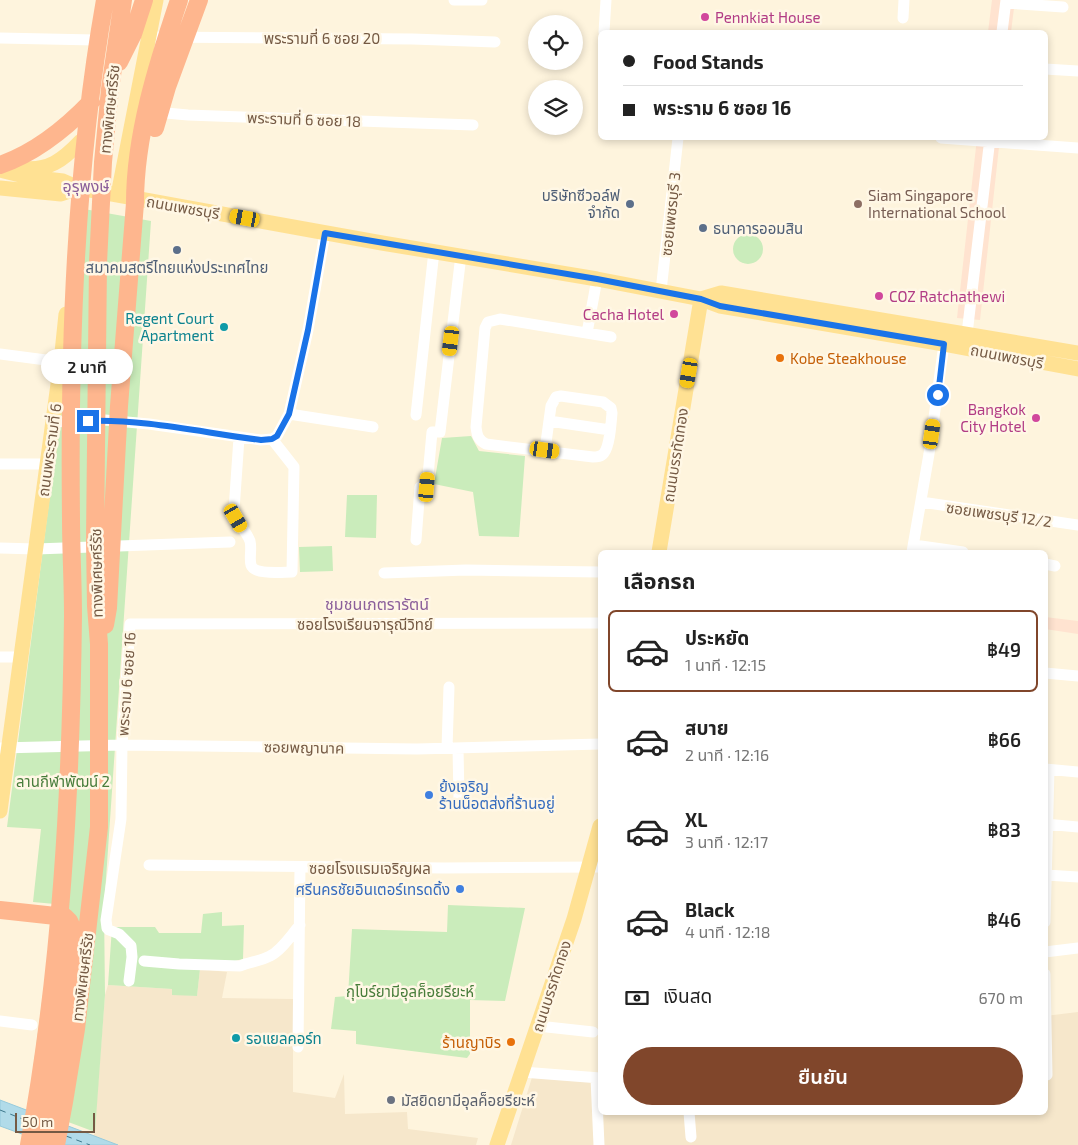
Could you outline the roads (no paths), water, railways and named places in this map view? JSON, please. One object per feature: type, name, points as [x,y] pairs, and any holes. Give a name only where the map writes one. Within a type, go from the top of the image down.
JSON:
[{"type":"highway","name":"ทางพิเศษศรีรัช","points":[[29,1145],[48,1023],[62,894],[71,710],[73,614],[71,517],[72,412],[78,236],[86,128],[104,0]]},
{"type":"highway","name":"ทางพิเศษศรีรัช","points":[[56,1145],[76,1029],[99,827],[99,644],[96,606],[95,540],[98,263],[103,162],[110,89],[123,0]]},
{"type":"highway","points":[[0,165],[30,151],[52,137],[74,120],[94,98],[113,73],[125,51],[144,0]]},
{"type":"highway","points":[[99,644],[108,608],[129,199],[135,183],[147,112],[179,0]]},
{"type":"highway","points":[[129,199],[142,183],[160,110],[199,0]]},
{"type":"highway","points":[[0,910],[64,917],[73,930],[53,1084],[41,1145]]},
{"type":"main road","name":"ถนนพระรามที่ 6","points":[[0,811],[4,748],[21,657],[61,362],[79,188],[81,140],[95,40],[104,0]]},
{"type":"main road","points":[[129,199],[123,173],[156,0]]},
{"type":"main road","points":[[0,165],[30,170],[52,165],[65,158],[81,140]]},
{"type":"main road","name":"ถนนเพชรบุรี","points":[[0,172],[63,181],[79,188],[129,199],[597,279],[701,299],[720,306],[1078,369]]},
{"type":"main road","name":"ถนนเพชรบุรี","points":[[4,190],[61,194],[79,188]]},
{"type":"main road","name":"ถนนเพชรบุรี","points":[[701,299],[721,293],[1078,353]]},
{"type":"main road","name":"ถนนบรรทัดทอง","points":[[659,550],[701,299]]},
{"type":"main road","name":"ถนนบรรทัดทอง","points":[[497,1145],[595,866],[598,842]]},
{"type":"street","points":[[454,0],[482,0]]},
{"type":"street","points":[[604,30],[606,0]]},
{"type":"street","points":[[903,18],[904,0]]},
{"type":"street","points":[[1002,30],[1006,1],[1063,7]]},
{"type":"street","name":"พระรามที่ 6 ซอย 20","points":[[150,37],[413,39],[495,42]]},
{"type":"street","points":[[0,38],[95,40]]},
{"type":"street","points":[[1048,69],[1078,71]]},
{"type":"street","name":"พระรามที่ 6 ซอย 18","points":[[136,110],[188,115],[473,124]]},
{"type":"street","name":"ซอยเพชรบุรี 3","points":[[661,291],[678,140]]},
{"type":"street","points":[[967,334],[990,140],[1078,148]]},
{"type":"street","points":[[53,422],[105,420],[239,438],[261,440],[272,439],[277,436],[289,414],[308,330],[325,233]]},
{"type":"street","points":[[416,415],[434,251]]},
{"type":"street","points":[[416,540],[420,487],[427,487],[432,432],[440,432],[461,255]]},
{"type":"street","points":[[587,333],[597,279]]},
{"type":"street","points":[[545,450],[551,406],[556,398],[561,396],[603,402],[611,408],[607,446],[604,453],[600,456],[593,458],[545,450],[486,444],[478,438],[476,427],[485,328],[488,322],[500,319],[611,337]]},
{"type":"street","points":[[930,550],[913,549],[930,454],[944,344]]},
{"type":"street","points":[[0,354],[61,362]]},
{"type":"street","points":[[289,414],[372,427]]},
{"type":"street","points":[[549,420],[610,430]]},
{"type":"street","points":[[239,438],[234,510],[236,518],[251,544],[251,566],[254,570],[260,572],[292,572],[294,467],[272,439]]},
{"type":"street","points":[[0,464],[47,464]]},
{"type":"street","name":"ซอยเพชรบุรี 12/2","points":[[921,502],[1078,525]]},
{"type":"street","points":[[0,548],[36,549],[230,542]]},
{"type":"street","points":[[384,573],[466,570],[598,572]]},
{"type":"street","name":"ซอยโรงเรียนจารุณีวิทย์","points":[[130,624],[598,623]]},
{"type":"street","name":"พระราม 6 ซอย 16","points":[[129,981],[132,956],[131,946],[119,934],[107,928],[106,920],[120,834],[122,744],[130,624]]},
{"type":"street","points":[[0,657],[21,657]]},
{"type":"street","points":[[1048,673],[1078,676]]},
{"type":"street","points":[[449,687],[459,799]]},
{"type":"street","name":"ซอยพญานาค","points":[[4,748],[122,744],[377,749],[598,744]]},
{"type":"street","points":[[1048,769],[1078,772]]},
{"type":"street","points":[[1048,824],[1078,827]]},
{"type":"street","name":"ซอยโรงแรมเจริญผล","points":[[149,865],[529,868],[595,866]]},
{"type":"street","points":[[298,1047],[300,867]]},
{"type":"street","points":[[1048,875],[1078,877]]},
{"type":"street","points":[[144,961],[240,966],[276,953],[300,925]]},
{"type":"street","points":[[1048,952],[1078,948]]},
{"type":"street","points":[[0,1021],[32,1025]]},
{"type":"street","points":[[538,1026],[593,1032]]},
{"type":"street","points":[[522,1072],[598,1078]]},
{"type":"street","points":[[599,1115],[599,1145]]},
{"type":"street","points":[[689,1115],[691,1137]]},
{"type":"water","points":[[0,1100],[118,1145],[52,1145],[0,1126]]},
{"type":"place","name":"Pennkiat House","points":[[705,17]]},
{"type":"place","name":"บริษัทซีวอล์ฟ จำกัด","points":[[630,204]]},
{"type":"place","name":"Siam Singapore International School","points":[[858,204]]},
{"type":"place","name":"ธนาคารออมสิน","points":[[703,228]]},
{"type":"place","name":"สมาคมสตรีไทยแห่งประเทศไทย","points":[[177,250]]},
{"type":"place","name":"COZ Ratchathewi","points":[[879,296]]},
{"type":"place","name":"Cacha Hotel","points":[[674,314]]},
{"type":"place","name":"Regent Court Apartment","points":[[224,327]]},
{"type":"place","name":"Kobe Steakhouse","points":[[780,358]]},
{"type":"place","name":"Bangkok City Hotel","points":[[1036,418]]},
{"type":"place","name":"ย้งเจริญ ร้านน็อตส่งที่ร้านอยู่","points":[[429,795]]},
{"type":"place","name":"ศรีนครชัยอินเตอร์เทรดดิ้ง","points":[[460,889]]},
{"type":"place","name":"รอแยลคอร์ท","points":[[236,1038]]},
{"type":"place","name":"ร้านญาบิร","points":[[511,1042]]},
{"type":"place","name":"มัสยิดยามีอุลค็อยรียะห์","points":[[391,1100]]},
{"type":"district","name":"อุรุพงษ์","points":[[86,185]]},
{"type":"district","name":"ชุมชนเภตรารัตน์","points":[[377,603]]},
{"type":"park label","name":"ลานกีฬาพัฒน์ 2","points":[[63,781]]},
{"type":"park label","name":"กุโบร์ยามีอุลค็อยรียะห์","points":[[410,991]]}]
